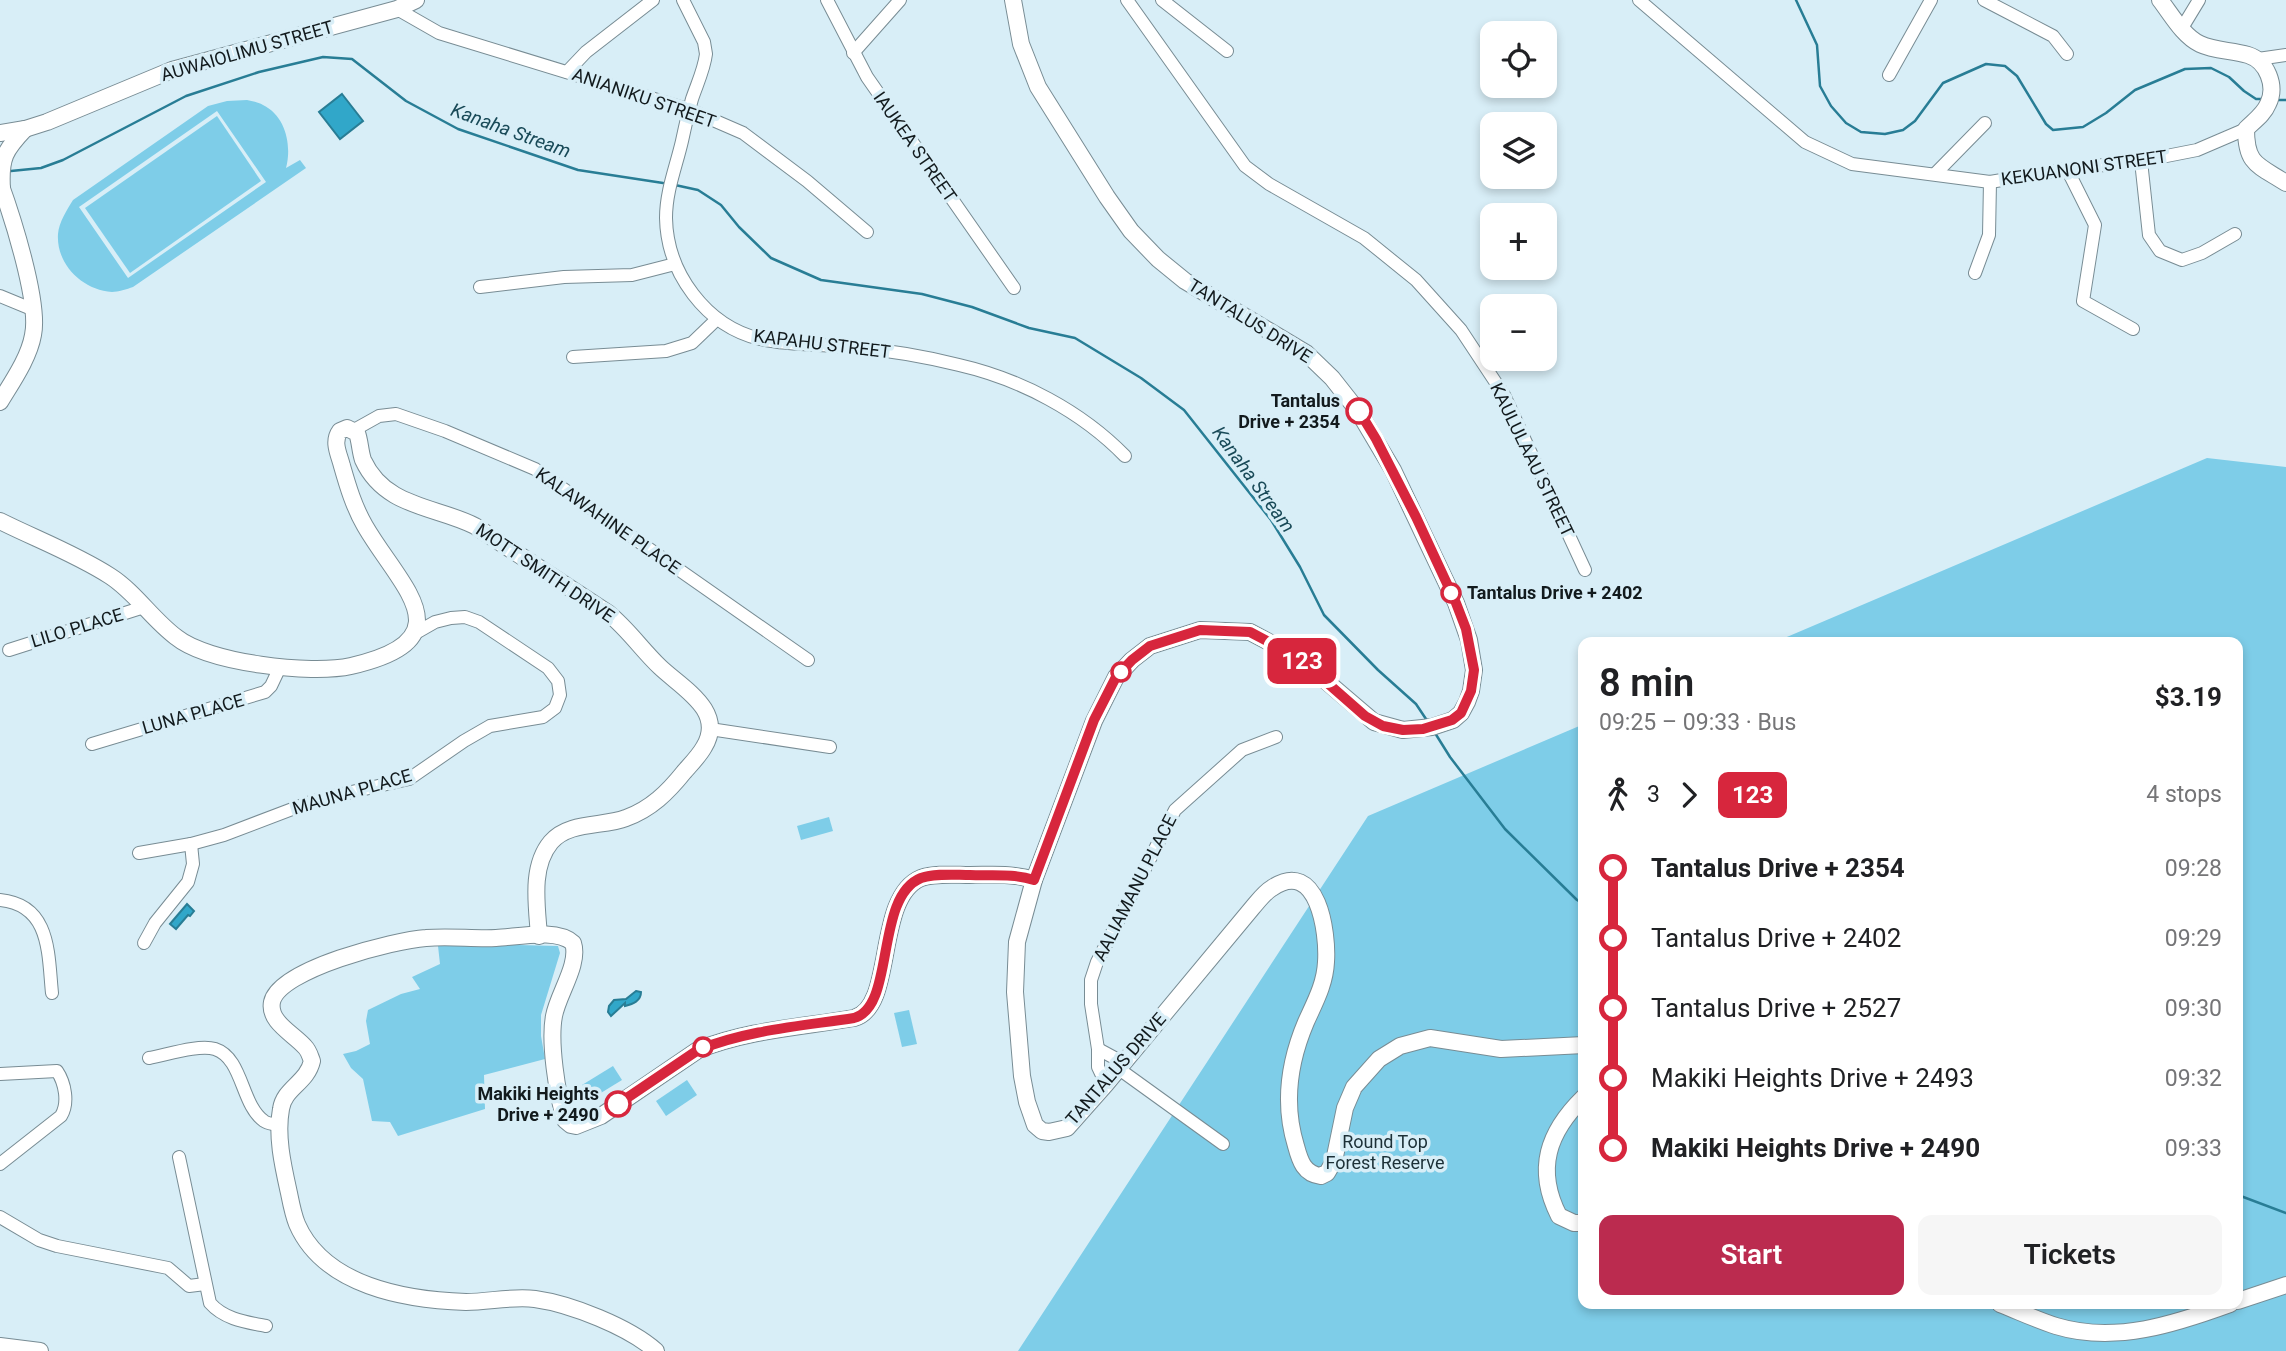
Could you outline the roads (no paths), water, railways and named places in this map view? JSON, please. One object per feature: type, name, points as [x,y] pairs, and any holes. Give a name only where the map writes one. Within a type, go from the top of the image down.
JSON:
[{"type":"street","name":"AUWAIOLIMU STREET","points":[[0,133],[25,130],[172,70],[397,9],[416,0]]},
{"type":"street","points":[[567,72],[586,52],[653,0]]},
{"type":"street","name":"KAPAHU STREET","points":[[683,0],[705,46],[706,54],[667,197],[666,221],[675,264],[691,292],[717,319],[742,333],[763,340],[881,350],[978,369],[1014,383],[1069,412],[1107,439],[1125,456]]},
{"type":"street","name":"IAUKEA STREET","points":[[827,0],[867,77],[1014,288]]},
{"type":"street","points":[[853,53],[900,0]]},
{"type":"street","name":"TANTALUS DRIVE","points":[[1013,0],[1021,44],[1038,88],[1052,114],[1120,217],[1158,259],[1185,281],[1317,362],[1359,411],[1393,470],[1456,603],[1469,640],[1474,670],[1471,691],[1461,713],[1452,720],[1432,727],[1403,730],[1374,722],[1299,658],[1250,632],[1200,630],[1150,646],[1132,660],[1116,677],[1094,720],[1034,880],[1017,943],[1015,968],[1022,1076],[1035,1125],[1049,1132],[1067,1128],[1261,898],[1270,889],[1288,881],[1304,884],[1312,892],[1325,927],[1323,985],[1300,1035],[1289,1084],[1293,1137],[1304,1167],[1310,1174],[1321,1176],[1330,1169],[1345,1108],[1354,1087],[1380,1059],[1400,1046],[1430,1038],[1501,1049],[1578,1045]]},
{"type":"street","name":"KAULULAAU STREET","points":[[1127,0],[1245,166],[1269,184],[1364,239],[1416,280],[1461,330],[1504,395],[1585,570]]},
{"type":"street","name":"KEKUANONI STREET","points":[[1639,0],[1805,142],[1852,164],[1990,182],[2067,169],[2141,161],[2197,150],[2246,129]]},
{"type":"street","points":[[1889,75],[1931,0]]},
{"type":"street","points":[[1984,0],[2053,36],[2067,54]]},
{"type":"street","points":[[2160,0],[2182,28],[2199,44],[2258,59],[2286,55]]},
{"type":"street","points":[[2182,28],[2199,0]]},
{"type":"street","points":[[1171,3],[1227,51]]},
{"type":"street","name":"ANIANIKU STREET","points":[[397,9],[439,33],[690,110],[743,133],[807,181],[867,232]]},
{"type":"street","points":[[2258,59],[2267,69],[2270,102],[2246,129],[2246,148],[2249,156],[2286,183]]},
{"type":"street","points":[[1935,174],[1985,123]]},
{"type":"street","points":[[0,402],[31,344],[35,327],[25,268],[1,186],[2,157],[25,130]]},
{"type":"street","points":[[2141,161],[2149,235],[2160,251],[2182,260],[2202,253],[2235,234]]},
{"type":"street","points":[[2067,169],[2095,225],[2083,301],[2133,329]]},
{"type":"street","points":[[1975,273],[1989,235],[1990,182]]},
{"type":"street","points":[[480,286],[564,277],[632,275],[675,264]]},
{"type":"street","points":[[0,296],[34,310]]},
{"type":"street","points":[[573,357],[666,351],[692,343],[717,319]]},
{"type":"street","name":"KALAWAHINE PLACE","points":[[354,430],[379,416],[396,414],[445,431],[535,469],[808,660]]},
{"type":"street","points":[[0,521],[109,576],[174,636],[200,651],[280,667],[319,670],[359,664],[397,651],[407,644],[414,634],[418,620],[413,599],[367,529],[351,496],[336,441],[340,431],[347,428],[354,430]]},
{"type":"street","name":"MOTT SMITH DRIVE","points":[[354,430],[366,464],[391,492],[419,507],[461,519],[475,526],[617,620],[661,668],[699,700],[708,716],[710,729]]},
{"type":"street","name":"LILO PLACE","points":[[9,650],[144,607]]},
{"type":"street","name":"MAUNA PLACE","points":[[139,853],[224,835],[316,800],[410,779],[490,726],[543,717],[555,708],[560,695],[558,681],[548,668],[479,622],[451,618],[435,622],[414,634]]},
{"type":"street","name":"LUNA PLACE","points":[[92,744],[265,692],[280,667]]},
{"type":"street","points":[[539,936],[536,899],[538,876],[543,855],[551,842],[574,828],[613,822],[650,807],[676,783],[701,753],[710,729],[830,747]]},
{"type":"street","name":"AALIAMANU PLACE","points":[[1106,1084],[1098,1067],[1098,1049],[1094,1034],[1091,980],[1097,962],[1175,810],[1242,750],[1276,737]]},
{"type":"street","points":[[144,943],[155,923],[188,882],[193,864],[191,844]]},
{"type":"street","points":[[656,1351],[615,1325],[536,1299],[469,1302],[416,1297],[373,1287],[342,1274],[322,1258],[298,1225],[286,1179],[280,1126],[281,1104],[306,1076],[312,1061],[307,1049],[278,1021],[272,1011],[273,998],[286,983],[355,953],[391,943],[427,938],[491,939],[561,935],[573,943],[575,948],[573,964],[558,999],[552,1028],[553,1053],[562,1111],[565,1120],[576,1126],[601,1116],[704,1047],[738,1037],[854,1018],[863,1014],[873,1001],[879,983],[891,924],[905,892],[916,881],[934,876],[1005,875],[1034,880]]},
{"type":"street","points":[[0,900],[24,905],[41,925],[46,941],[52,993]]},
{"type":"street","points":[[149,1058],[213,1048],[229,1056],[258,1114],[265,1122],[280,1126]]},
{"type":"street","points":[[1098,1049],[1223,1144]]},
{"type":"street","points":[[0,1074],[57,1071],[62,1078],[65,1110],[0,1164]]},
{"type":"street","points":[[1578,1103],[1562,1120],[1552,1138],[1548,1156],[1550,1187],[1559,1216],[1578,1223]]},
{"type":"street","points":[[179,1157],[210,1303],[216,1310],[243,1321],[266,1326]]},
{"type":"street","points":[[0,1217],[46,1242],[168,1268],[189,1286],[205,1284]]},
{"type":"street","points":[[2243,1299],[2286,1285]]},
{"type":"street","points":[[2013,1309],[2057,1326],[2109,1332],[2143,1331],[2216,1309]]},
{"type":"street","points":[[0,1346],[40,1351]]},
{"type":"waterway","points":[[1796,0],[1817,45],[1820,86],[1831,106],[1846,123],[1861,132],[1885,134],[1903,130],[1915,121],[1943,83],[1986,64],[2005,66],[2017,76],[2046,124],[2053,130],[2083,127],[2135,90],[2185,69],[2211,68],[2229,77],[2256,99],[2262,99]]},
{"type":"waterway","name":"Kanaha Stream","points":[[11,171],[41,168],[63,160],[186,96],[259,72],[323,57],[352,59],[406,101],[458,129],[578,170],[663,183]]},
{"type":"waterway","points":[[2275,100],[2286,100]]},
{"type":"waterway","name":"Kanaha Stream","points":[[675,185],[698,190],[721,205],[771,258],[821,280],[922,294],[972,307],[1029,328],[1075,338],[1141,378],[1184,410],[1271,520],[1300,567],[1324,615],[1416,704],[1428,722]]},
{"type":"waterway","name":"Kanaha Stream","points":[[1435,733],[1505,829],[1578,901]]},
{"type":"waterway","name":"Kanaha Stream","points":[[2243,1197],[2286,1213]]},
{"type":"place","name":"Tantalus Drive + 2354","points":[[1359,411]]},
{"type":"place","name":"Tantalus Drive + 2402","points":[[1451,593]]},
{"type":"place","name":"Makiki Heights Drive + 2490","points":[[618,1104]]},
{"type":"park label","name":"Round Top Forest Reserve","points":[[1385,1152]]}]
